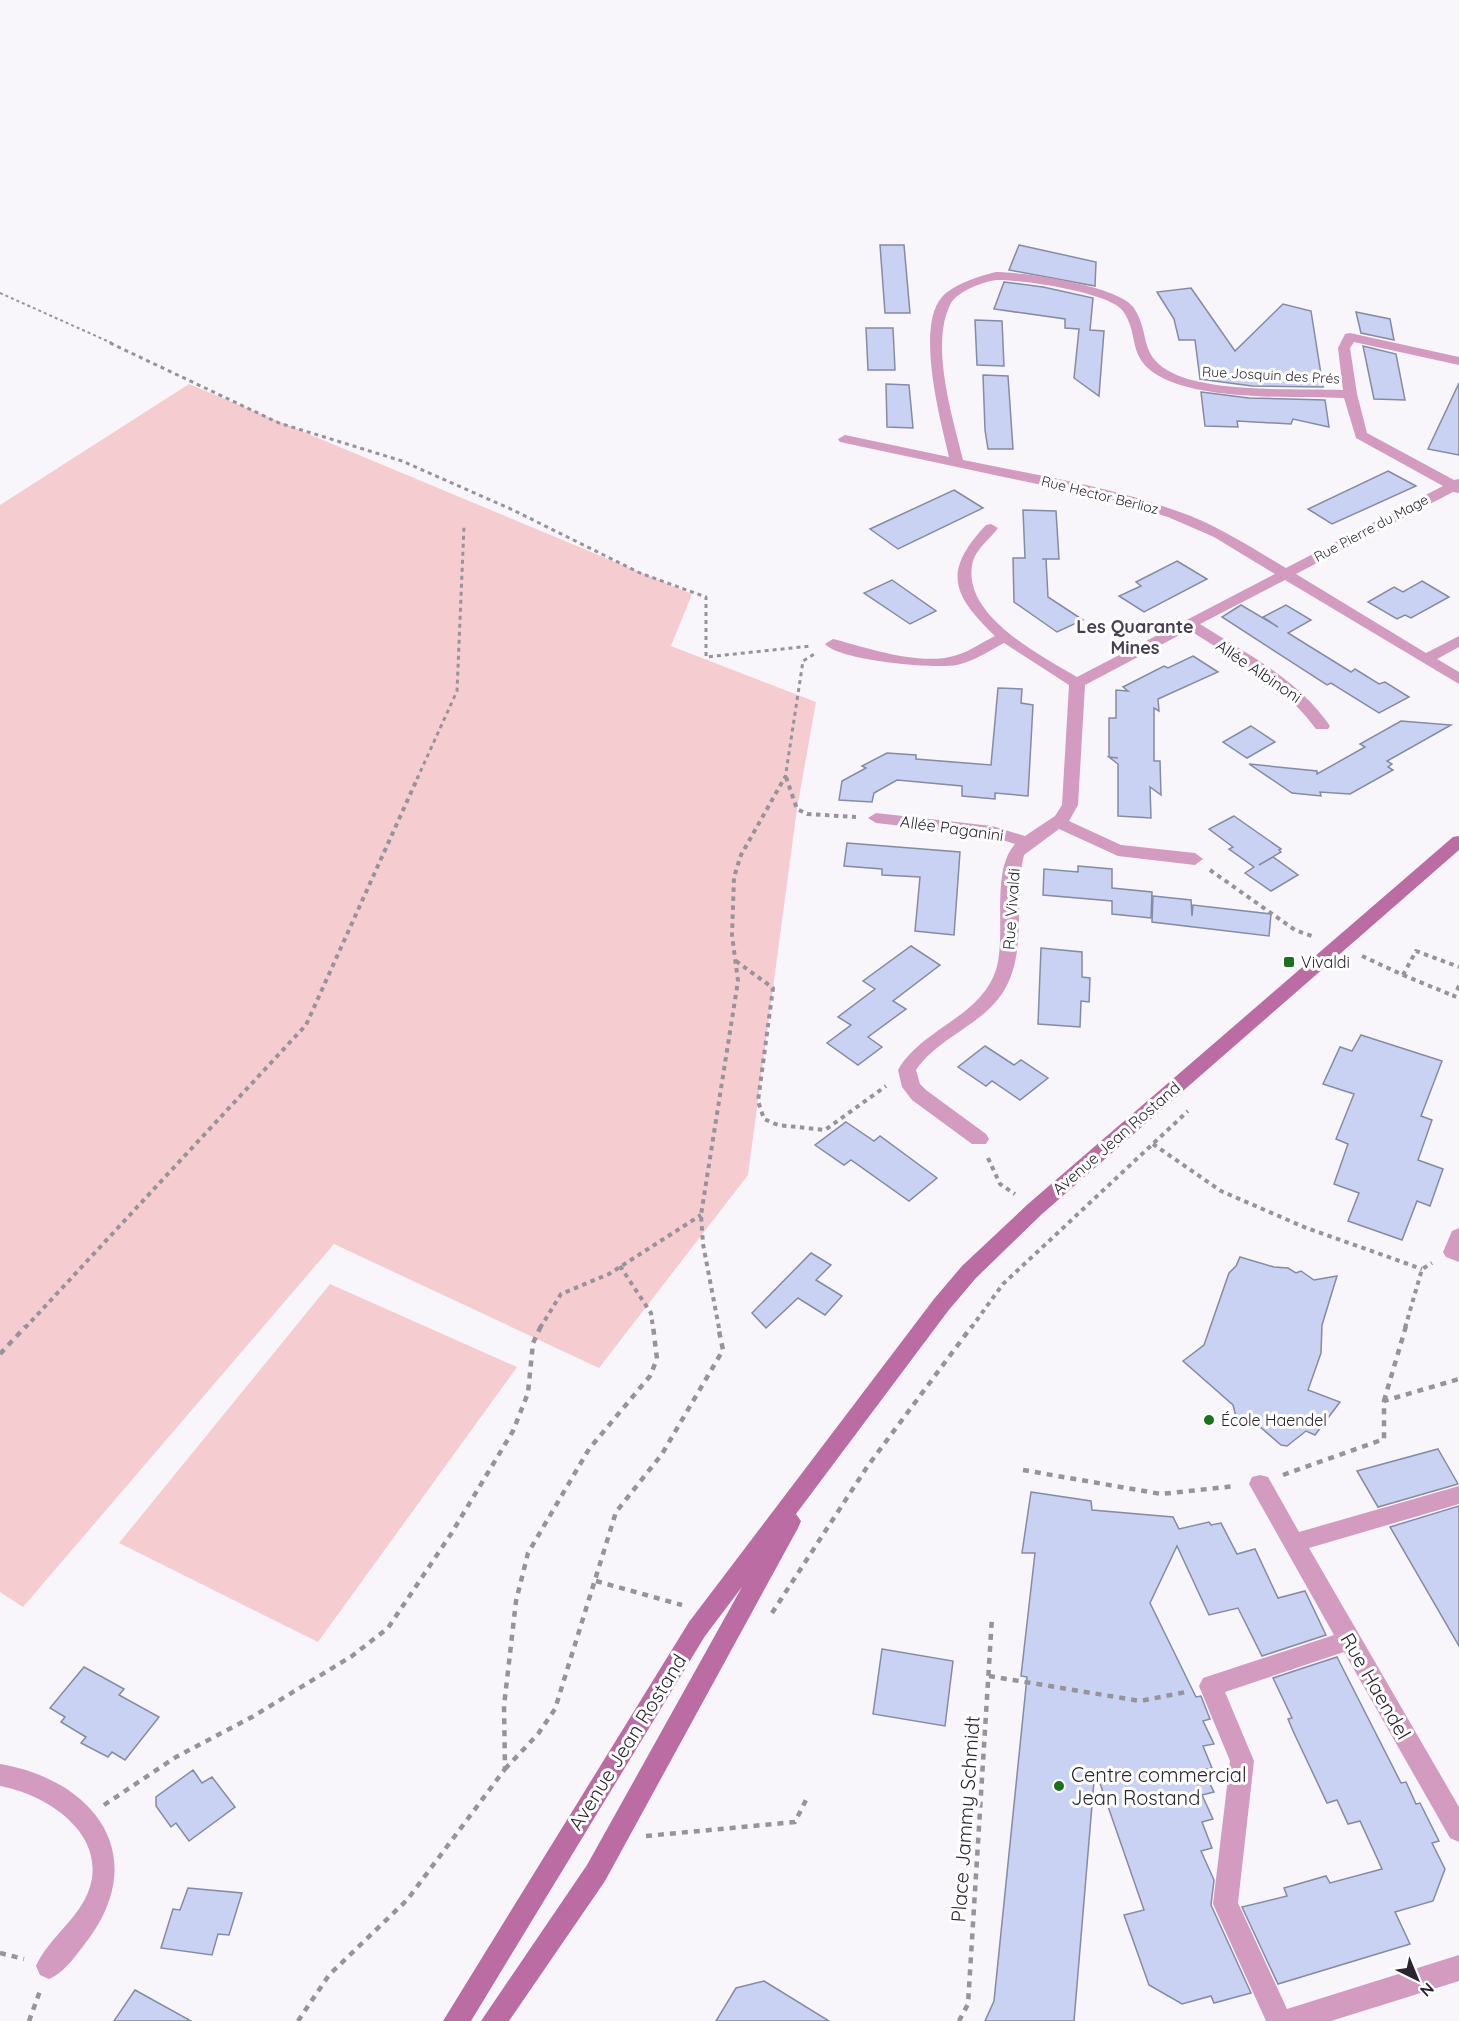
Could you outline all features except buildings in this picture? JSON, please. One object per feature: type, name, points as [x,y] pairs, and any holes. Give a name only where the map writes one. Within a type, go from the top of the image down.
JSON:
[{"type":"street","name":"Rue Josquin des Prés","points":[[957,462],[939,374],[939,324],[946,300],[981,281],[998,276],[1017,277],[1122,302],[1130,309],[1144,358],[1157,371],[1173,380],[1203,387],[1350,394]]},
{"type":"street","points":[[1457,486],[1366,439],[1358,430],[1350,394],[1344,348],[1350,337],[1459,361]]},
{"type":"street","name":"Rue Hector Berlioz","points":[[845,439],[1152,506],[1205,527],[1459,679]]},
{"type":"street","name":"Rue Pierre du Mage","points":[[1284,573],[1457,486]]},
{"type":"street","points":[[991,528],[967,559],[964,578],[974,603],[1003,638],[1077,683]]},
{"type":"street","points":[[1077,683],[1284,573]]},
{"type":"street","name":"Allée Albinoni","points":[[1189,624],[1293,691],[1310,706],[1322,726]]},
{"type":"street","points":[[832,644],[866,655],[944,662],[958,660],[1003,638]]},
{"type":"street","points":[[1426,659],[1459,641]]},
{"type":"street","points":[[1026,842],[1057,822],[1064,816],[1070,805],[1077,683]]},
{"type":"street","name":"Allée Paganini","points":[[876,818],[993,831],[1026,842]]},
{"type":"street","points":[[1057,822],[1118,850],[1195,860]]},
{"type":"street","name":"Avenue Jean Rostand","points":[[456,2021],[589,1802],[709,1612],[940,1305],[969,1272],[1035,1209],[1459,841]]},
{"type":"street","name":"Rue Vivaldi","points":[[907,1070],[919,1055],[977,1010],[997,987],[1007,963],[1014,860],[1026,842]]},
{"type":"street","points":[[907,1070],[911,1086],[919,1095],[979,1139]]},
{"type":"street","name":"Avenue Jean Rostand","points":[[494,2021],[596,1873],[815,1474]]},
{"type":"street","name":"Rue Haendel","points":[[1260,1484],[1459,1830]]},
{"type":"street","points":[[1294,1543],[1459,1495]]},
{"type":"street","points":[[1279,2021],[1225,1904],[1242,1761],[1210,1686],[1350,1640]]},
{"type":"street","points":[[0,1775],[28,1782],[54,1793],[86,1817],[100,1841],[104,1861],[102,1886],[94,1906],[79,1932],[49,1966]]},
{"type":"street","points":[[1290,2021],[1459,1968]]},
{"type":"path","points":[[0,293],[193,380],[279,423],[402,461],[513,510],[640,573],[706,597],[706,657],[832,644]]},
{"type":"path","points":[[0,1354],[306,1025],[457,692],[464,526]]},
{"type":"path","points":[[298,2021],[329,1975],[406,1900],[505,1769],[538,1734],[555,1709],[616,1512],[662,1454],[723,1350],[703,1244],[701,1215],[738,981],[732,934],[734,877],[741,855],[786,776],[803,662],[832,644]]},
{"type":"path","points":[[786,776],[794,804],[797,809],[807,814],[876,818]]},
{"type":"path","points":[[1195,860],[1295,930],[1337,945]]},
{"type":"path","points":[[1353,964],[1371,948]]},
{"type":"path","points":[[1403,975],[1416,951],[1459,967]]},
{"type":"path","points":[[1362,956],[1457,997],[1459,986]]},
{"type":"path","points":[[735,961],[773,988],[758,1101],[764,1119],[778,1125],[825,1130],[907,1070]]},
{"type":"path","points":[[765,1623],[867,1467],[1003,1284],[1196,1103]]},
{"type":"path","points":[[979,1139],[1000,1184],[1035,1209]]},
{"type":"path","points":[[1153,1143],[1221,1191],[1304,1227],[1422,1269]]},
{"type":"path","points":[[86,1817],[176,1757],[252,1717],[352,1656],[388,1628],[451,1534],[513,1431],[528,1393],[533,1343],[545,1316],[561,1294],[620,1266],[701,1215]]},
{"type":"path","points":[[1023,1470],[1161,1494],[1260,1484],[1384,1439],[1384,1401],[1422,1269],[1457,1247]]},
{"type":"path","points":[[505,1769],[504,1706],[516,1601],[528,1553],[589,1449],[650,1376],[657,1359],[651,1313],[620,1266]]},
{"type":"path","points":[[1384,1401],[1459,1379]]},
{"type":"path","points":[[596,1581],[709,1612]]},
{"type":"path","name":"Place Jammy Schmidt","points":[[959,2021],[968,2004],[992,1617]]},
{"type":"path","points":[[989,1676],[1140,1701],[1210,1686]]},
{"type":"path","points":[[644,1827],[638,1837],[795,1822],[807,1798]]},
{"type":"shaded area","points":[[189,384],[692,594],[671,646],[816,702],[797,809],[748,1175],[599,1368],[334,1244],[23,1607],[0,1592],[0,505]]},
{"type":"shaded area","points":[[330,1284],[517,1367],[318,1642],[119,1543]]},
{"type":"place","name":"Vivaldi","points":[[1289,962]]},
{"type":"place","name":"École Haendel","points":[[1209,1420]]},
{"type":"place","name":"Centre commercial Jean Rostand","points":[[1059,1786]]},
{"type":"district","name":"Les Quarante Mines","points":[[1135,636]]}]
